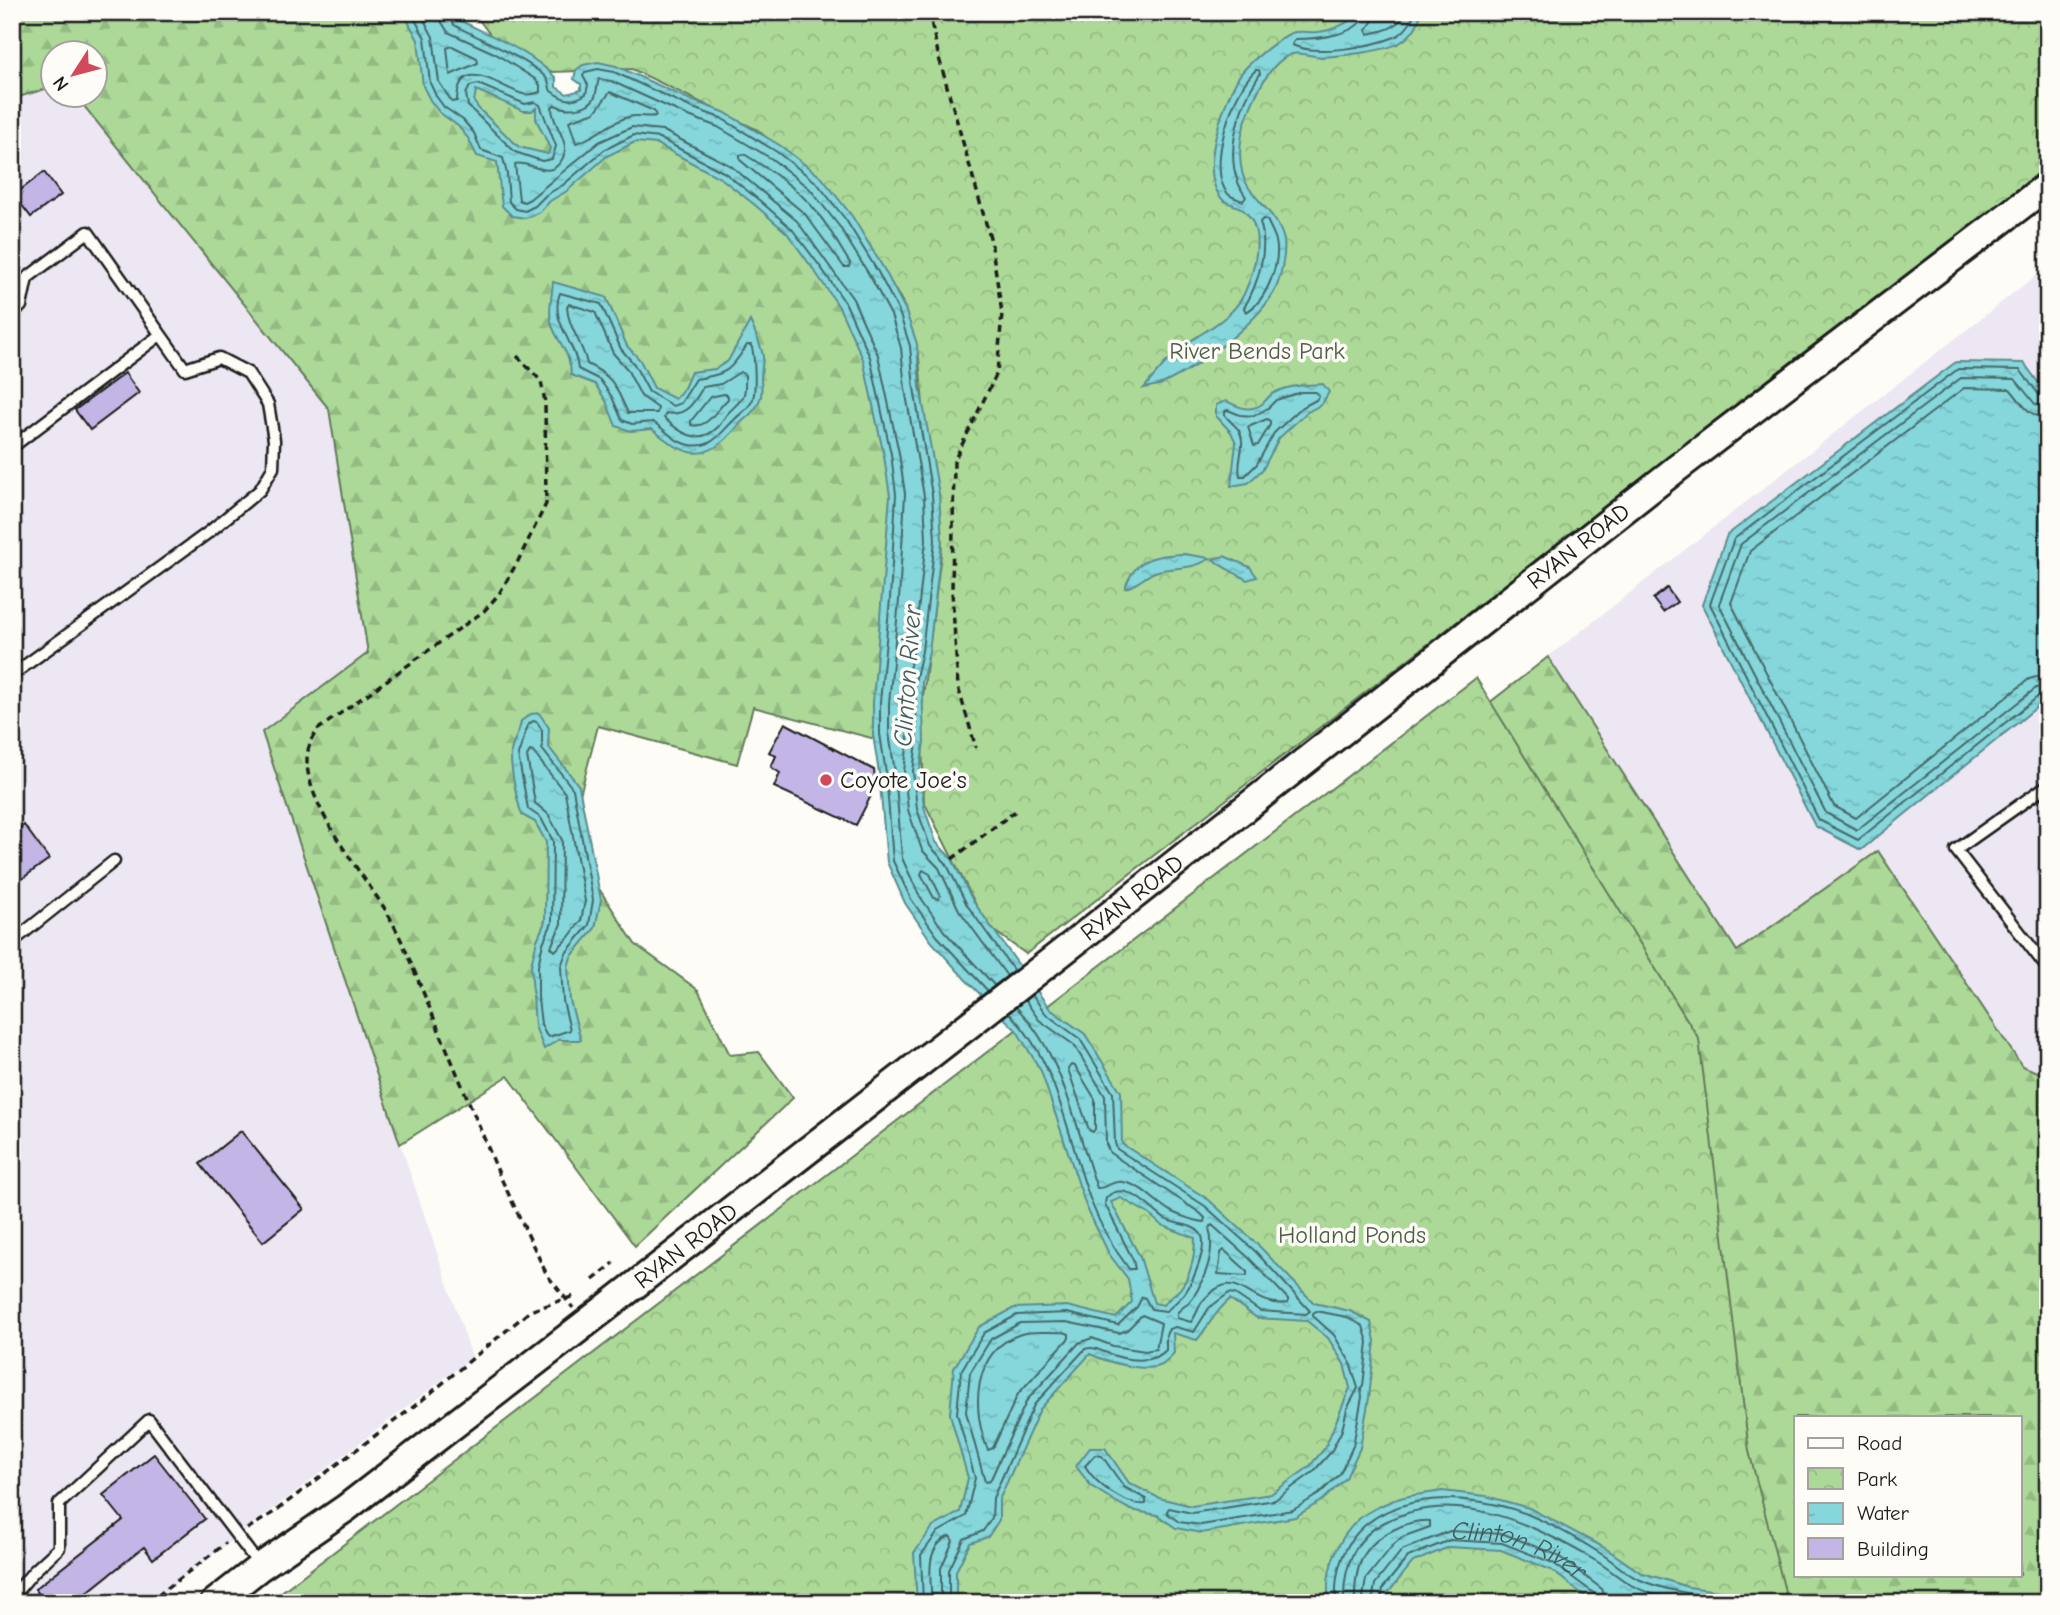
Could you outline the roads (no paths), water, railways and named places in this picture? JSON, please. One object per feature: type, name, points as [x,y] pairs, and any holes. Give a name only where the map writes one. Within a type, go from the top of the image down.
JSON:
[{"type":"street","name":"RYAN ROAD","points":[[214,1603],[260,1567],[346,1508],[1074,943],[1676,469],[2048,185]]},
{"type":"lane","points":[[12,312],[21,306],[27,278],[88,232],[185,369],[219,358],[248,373],[268,404],[274,440],[273,468],[260,490],[209,532],[12,676]]},
{"type":"lane","points":[[12,447],[160,335]]},
{"type":"lane","points":[[2048,785],[1956,850],[2048,969]]},
{"type":"lane","points":[[12,942],[114,861]]},
{"type":"lane","points":[[12,1597],[34,1571],[59,1548],[59,1504],[149,1420],[260,1567]]},
{"type":"water","name":"Clinton River","points":[[403,12],[454,12],[457,19],[534,59],[556,78],[556,87],[567,94],[581,90],[581,84],[574,79],[576,70],[583,65],[598,62],[616,66],[724,112],[781,146],[822,178],[852,216],[884,269],[905,309],[917,344],[920,387],[939,494],[942,540],[929,652],[922,682],[924,742],[920,771],[924,807],[936,842],[952,859],[973,901],[1050,1009],[1085,1034],[1121,1092],[1122,1144],[1209,1200],[1260,1247],[1314,1303],[1350,1311],[1371,1322],[1375,1341],[1360,1448],[1346,1478],[1324,1499],[1295,1517],[1201,1533],[1176,1528],[1157,1515],[1131,1510],[1116,1502],[1091,1486],[1076,1466],[1090,1448],[1105,1448],[1129,1483],[1159,1498],[1192,1506],[1271,1494],[1309,1467],[1325,1448],[1350,1388],[1344,1364],[1328,1338],[1307,1321],[1257,1318],[1230,1299],[1197,1340],[1173,1333],[1174,1353],[1162,1365],[1136,1367],[1090,1354],[1040,1409],[999,1500],[999,1520],[988,1537],[970,1543],[956,1571],[956,1603],[917,1603],[914,1553],[933,1527],[960,1512],[968,1478],[950,1414],[954,1368],[979,1327],[1014,1308],[1067,1306],[1116,1318],[1132,1302],[1128,1279],[1109,1254],[1086,1206],[1041,1071],[1017,1031],[931,941],[905,903],[887,862],[873,735],[873,702],[890,496],[863,359],[839,307],[787,233],[722,179],[657,144],[635,142],[607,156],[540,212],[526,218],[512,216],[502,206],[497,162],[477,156],[458,126],[439,112],[430,100],[423,86],[418,40]],"holes":[[[476,90],[523,111],[536,108],[536,119],[550,148],[548,154],[519,147],[479,109],[474,102]],[[1121,1198],[1149,1214],[1161,1225],[1195,1238],[1187,1278],[1163,1305],[1154,1303],[1140,1257],[1111,1202]]]},
{"type":"water","points":[[1360,12],[1421,12],[1412,33],[1395,45],[1324,57],[1292,54],[1284,58],[1264,81],[1244,125],[1240,153],[1242,172],[1249,188],[1274,219],[1284,241],[1282,267],[1274,292],[1254,318],[1209,356],[1164,383],[1144,388],[1176,352],[1234,309],[1244,294],[1252,273],[1257,238],[1250,217],[1242,209],[1223,200],[1212,173],[1215,139],[1238,78],[1262,53],[1291,33],[1329,30]]},
{"type":"water","points":[[553,282],[606,297],[627,346],[640,360],[654,388],[675,399],[684,388],[691,372],[715,369],[728,361],[750,321],[763,356],[761,394],[756,408],[726,439],[705,452],[686,451],[652,429],[631,431],[616,426],[606,401],[595,384],[571,375],[567,356],[551,323]]},
{"type":"water","points":[[1956,362],[2024,363],[2048,396],[2048,698],[1861,850],[1815,826],[1702,605],[1727,535]]},
{"type":"water","points":[[1323,384],[1329,392],[1322,404],[1306,413],[1279,438],[1263,469],[1248,483],[1231,486],[1236,443],[1231,432],[1216,416],[1216,405],[1226,401],[1244,408],[1253,408],[1280,390]]},
{"type":"water","points":[[1184,554],[1210,558],[1190,567],[1155,572],[1125,588],[1140,564],[1155,557]]},
{"type":"water","points":[[1224,556],[1250,567],[1257,577],[1247,580],[1213,559]]},
{"type":"water","points":[[539,713],[549,728],[548,746],[579,786],[601,900],[595,928],[571,957],[568,967],[570,1001],[581,1040],[558,1040],[544,1049],[535,1026],[531,965],[545,922],[546,842],[535,822],[522,815],[511,759],[521,721],[531,714]]},
{"type":"water","name":"Clinton River","points":[[1442,1491],[1486,1496],[1529,1508],[1605,1548],[1640,1572],[1688,1587],[1733,1593],[1737,1603],[1594,1603],[1551,1570],[1501,1550],[1449,1547],[1413,1562],[1389,1592],[1388,1603],[1329,1601],[1328,1579],[1334,1556],[1345,1535],[1360,1518],[1399,1498]]},
{"type":"place","name":"Coyote Joe's","points":[[826,780]]},
{"type":"park label","name":"River Bends Park","points":[[1257,351]]},
{"type":"park label","name":"Holland Ponds","points":[[1352,1235]]}]
